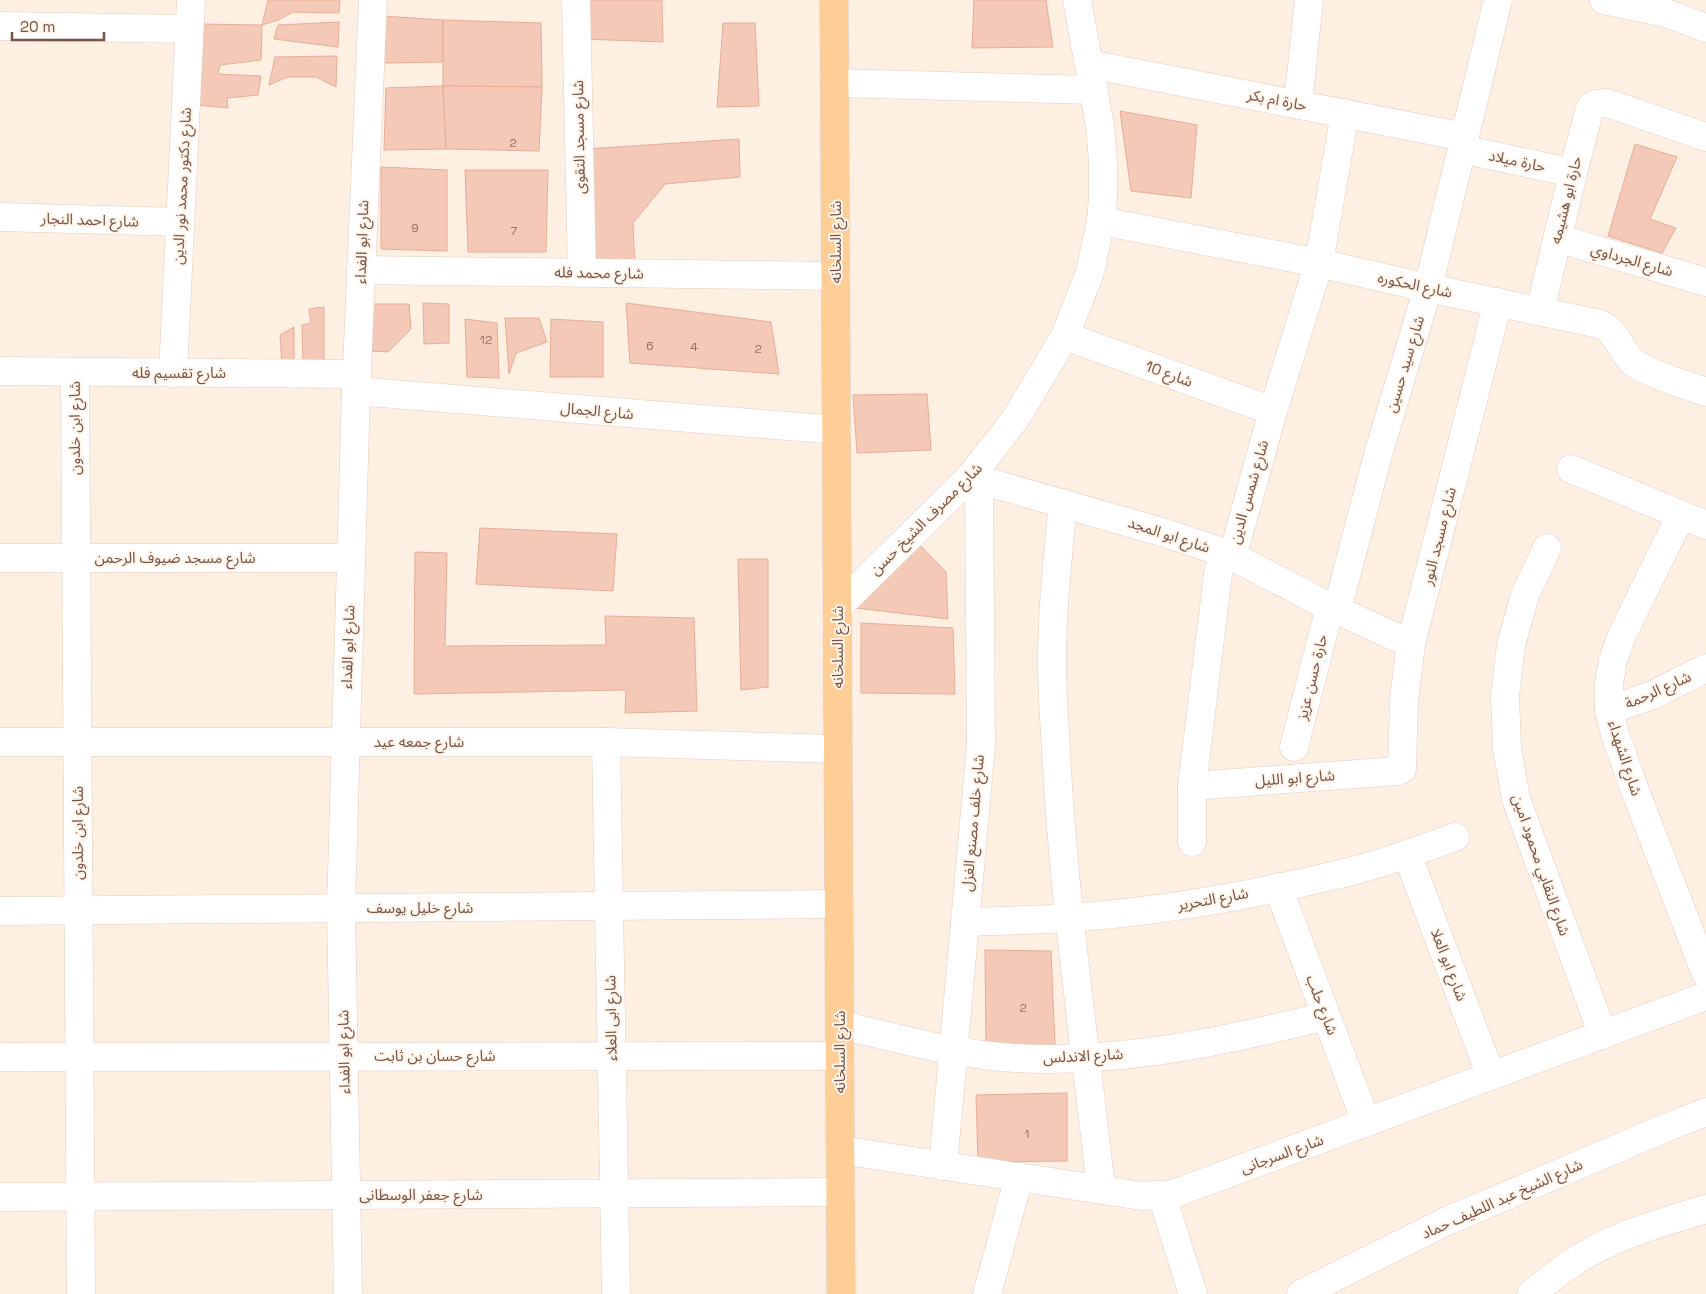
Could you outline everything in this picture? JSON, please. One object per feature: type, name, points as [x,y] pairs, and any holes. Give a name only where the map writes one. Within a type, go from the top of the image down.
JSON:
[{"type":"main road","name":"شارع السلخانه","points":[[834,0],[841,1294]]},
{"type":"street","name":"شارع دكتور محمد نور الدين","points":[[173,373],[191,0]]},
{"type":"street","name":"شارع ابو الفداء","points":[[348,1294],[341,908],[357,383],[373,0]]},
{"type":"street","name":"شارع مسجد التقوى","points":[[576,0],[582,273]]},
{"type":"street","name":"شارع مصرف الشيخ حسن","points":[[838,607],[975,479],[1016,418],[1065,336],[1090,272],[1101,221],[1103,161],[1100,126],[1077,0]]},
{"type":"street","points":[[1298,104],[1309,0]]},
{"type":"street","name":"شارع سيد حسين","points":[[1333,608],[1428,288],[1498,0]]},
{"type":"street","points":[[1604,0],[1666,13],[1706,28]]},
{"type":"street","points":[[0,26],[189,29]]},
{"type":"street","name":"حارة ام بكر","points":[[1089,64],[1345,113],[1463,143]]},
{"type":"street","points":[[835,83],[1094,90]]},
{"type":"street","name":"حارة ابو هشيمه","points":[[1540,311],[1590,108],[1595,104],[1608,102],[1706,137]]},
{"type":"street","name":"شارع شمس الدين","points":[[1192,842],[1192,786],[1218,574],[1221,563],[1236,544],[1273,411],[1319,263],[1345,113]]},
{"type":"street","name":"حارة ميلاد","points":[[1463,143],[1573,173]]},
{"type":"street","name":"شارع احمد النجار","points":[[0,217],[180,222]]},
{"type":"street","name":"شارع الحكوره","points":[[1101,221],[1319,263],[1605,326],[1612,331],[1628,356],[1638,365],[1706,392]]},
{"type":"street","name":"شارع الجرداوي","points":[[1558,238],[1706,282]]},
{"type":"street","name":"شارع محمد فله","points":[[361,270],[836,276]]},
{"type":"street","name":"شارع مسجد النور","points":[[1398,771],[1402,770],[1403,767],[1404,699],[1411,644],[1498,302]]},
{"type":"street","name":"شارع 10","points":[[1065,336],[1273,411]]},
{"type":"street","name":"شارع تقسيم فله","points":[[0,371],[173,373],[357,383]]},
{"type":"street","name":"شارع ابن خلدون","points":[[75,372],[81,1294]]},
{"type":"street","name":"شارع الجمال","points":[[357,383],[837,430]]},
{"type":"street","points":[[1571,469],[1706,525]]},
{"type":"street","name":"شارع ابو المجد","points":[[975,479],[1165,533],[1228,554],[1333,608],[1411,644]]},
{"type":"street","name":"شارع خلف مصنع الغزل","points":[[943,1166],[980,745],[975,479]]},
{"type":"street","points":[[1063,503],[1055,594],[1052,662],[1059,814],[1068,918],[1087,1058],[1101,1188]]},
{"type":"street","name":"شارع الشهداء","points":[[1681,514],[1622,635],[1613,660],[1609,684],[1609,710],[1615,734],[1631,779],[1706,974]]},
{"type":"street","name":"شارع النقابي محمود امين","points":[[1547,548],[1525,595],[1511,644],[1505,696],[1507,748],[1516,799],[1603,1035]]},
{"type":"street","name":"شارع مسجد ضيوف الرحمن","points":[[0,558],[351,558]]},
{"type":"street","name":"حارة حسن عزيز","points":[[1294,746],[1333,608]]},
{"type":"street","name":"شارع الرحمة","points":[[1609,710],[1653,695],[1706,668]]},
{"type":"street","name":"شارع جمعه عيد","points":[[0,742],[606,742],[838,749]]},
{"type":"street","name":"شارع ابى العلاء","points":[[606,742],[616,1294]]},
{"type":"street","name":"شارع ابو الليل","points":[[1192,786],[1398,771]]},
{"type":"street","name":"شارع التحرير","points":[[964,922],[1068,918],[1169,906],[1337,875],[1455,837]]},
{"type":"street","name":"شارع ابو العلا","points":[[1407,854],[1491,1076]]},
{"type":"street","name":"شارع حلب","points":[[1278,887],[1366,1122]]},
{"type":"street","name":"شارع خليل يوسف","points":[[0,911],[839,904]]},
{"type":"street","name":"شارع السرجانى","points":[[841,1150],[1101,1188],[1142,1196],[1162,1196],[1183,1190],[1706,996]]},
{"type":"street","name":"شارع الاندلس","points":[[840,1025],[953,1050],[1014,1058],[1087,1058],[1186,1046],[1257,1033],[1326,1016]]},
{"type":"street","name":"شارع حسان بن ثابت","points":[[0,1057],[840,1056]]},
{"type":"street","name":"شارع الشيخ عبد اللطيف حماد","points":[[1308,1292],[1447,1221],[1706,1112]]},
{"type":"street","points":[[987,1294],[1019,1177]]},
{"type":"street","name":"شارع جعفر الوسطانى","points":[[0,1197],[841,1192]]},
{"type":"street","points":[[1162,1196],[1194,1294]]},
{"type":"street","points":[[1531,1294],[1568,1265],[1599,1248],[1640,1230],[1706,1209]]},
{"type":"building","points":[[268,0],[340,0],[339,13],[293,12],[278,20],[262,25]]},
{"type":"building","points":[[583,0],[662,0],[663,42],[584,39]]},
{"type":"building","points":[[974,0],[1046,0],[1053,47],[972,48]]},
{"type":"building","points":[[383,16],[443,20],[443,62],[384,63]]},
{"type":"building","points":[[443,20],[541,23],[542,87],[443,86]]},
{"type":"building","points":[[339,22],[338,47],[274,39],[278,25]]},
{"type":"building","points":[[723,23],[755,23],[759,106],[717,107]]},
{"type":"building","points":[[198,24],[262,25],[261,60],[220,65],[218,74],[261,76],[258,95],[227,98],[228,108],[196,105]]},
{"type":"building","points":[[337,56],[336,87],[316,77],[288,77],[269,85],[275,57]]},
{"type":"building","points":[[443,86],[446,149],[384,150],[386,88]]},
{"type":"building","points":[[443,86],[542,87],[539,151],[446,149]]},
{"type":"building","points":[[1120,111],[1197,125],[1191,198],[1131,191]]},
{"type":"building","points":[[739,139],[740,177],[665,184],[633,223],[635,267],[589,266],[586,149]]},
{"type":"building","points":[[1635,144],[1677,157],[1650,219],[1676,228],[1662,253],[1608,236]]},
{"type":"building","points":[[381,167],[447,170],[447,251],[381,249]]},
{"type":"building","points":[[465,170],[548,170],[546,252],[468,252]]},
{"type":"building","points":[[423,303],[449,304],[449,343],[424,344]]},
{"type":"building","points":[[626,303],[771,322],[779,374],[630,363]]},
{"type":"building","points":[[368,304],[409,304],[411,329],[388,352],[369,351]]},
{"type":"building","points":[[324,307],[324,366],[303,365],[302,325],[311,323],[309,309]]},
{"type":"building","points":[[505,318],[539,318],[547,342],[516,353],[509,374]]},
{"type":"building","points":[[465,319],[497,323],[499,378],[467,377]]},
{"type":"building","points":[[551,319],[603,322],[603,377],[550,377]]},
{"type":"building","points":[[294,327],[294,364],[282,366],[280,335]]},
{"type":"building","points":[[927,394],[931,450],[857,453],[853,395]]},
{"type":"building","points":[[480,528],[617,534],[613,591],[476,584]]},
{"type":"building","points":[[916,541],[946,572],[948,619],[848,607]]},
{"type":"building","points":[[415,552],[447,553],[445,646],[606,645],[605,616],[694,618],[697,711],[625,713],[626,690],[414,694]]},
{"type":"building","points":[[738,559],[768,559],[768,687],[741,690]]},
{"type":"building","points":[[861,623],[953,628],[955,694],[861,693]]},
{"type":"building","points":[[985,950],[1051,951],[1055,1045],[986,1048]]},
{"type":"building","points":[[1067,1093],[1067,1161],[978,1162],[976,1095]]}]
